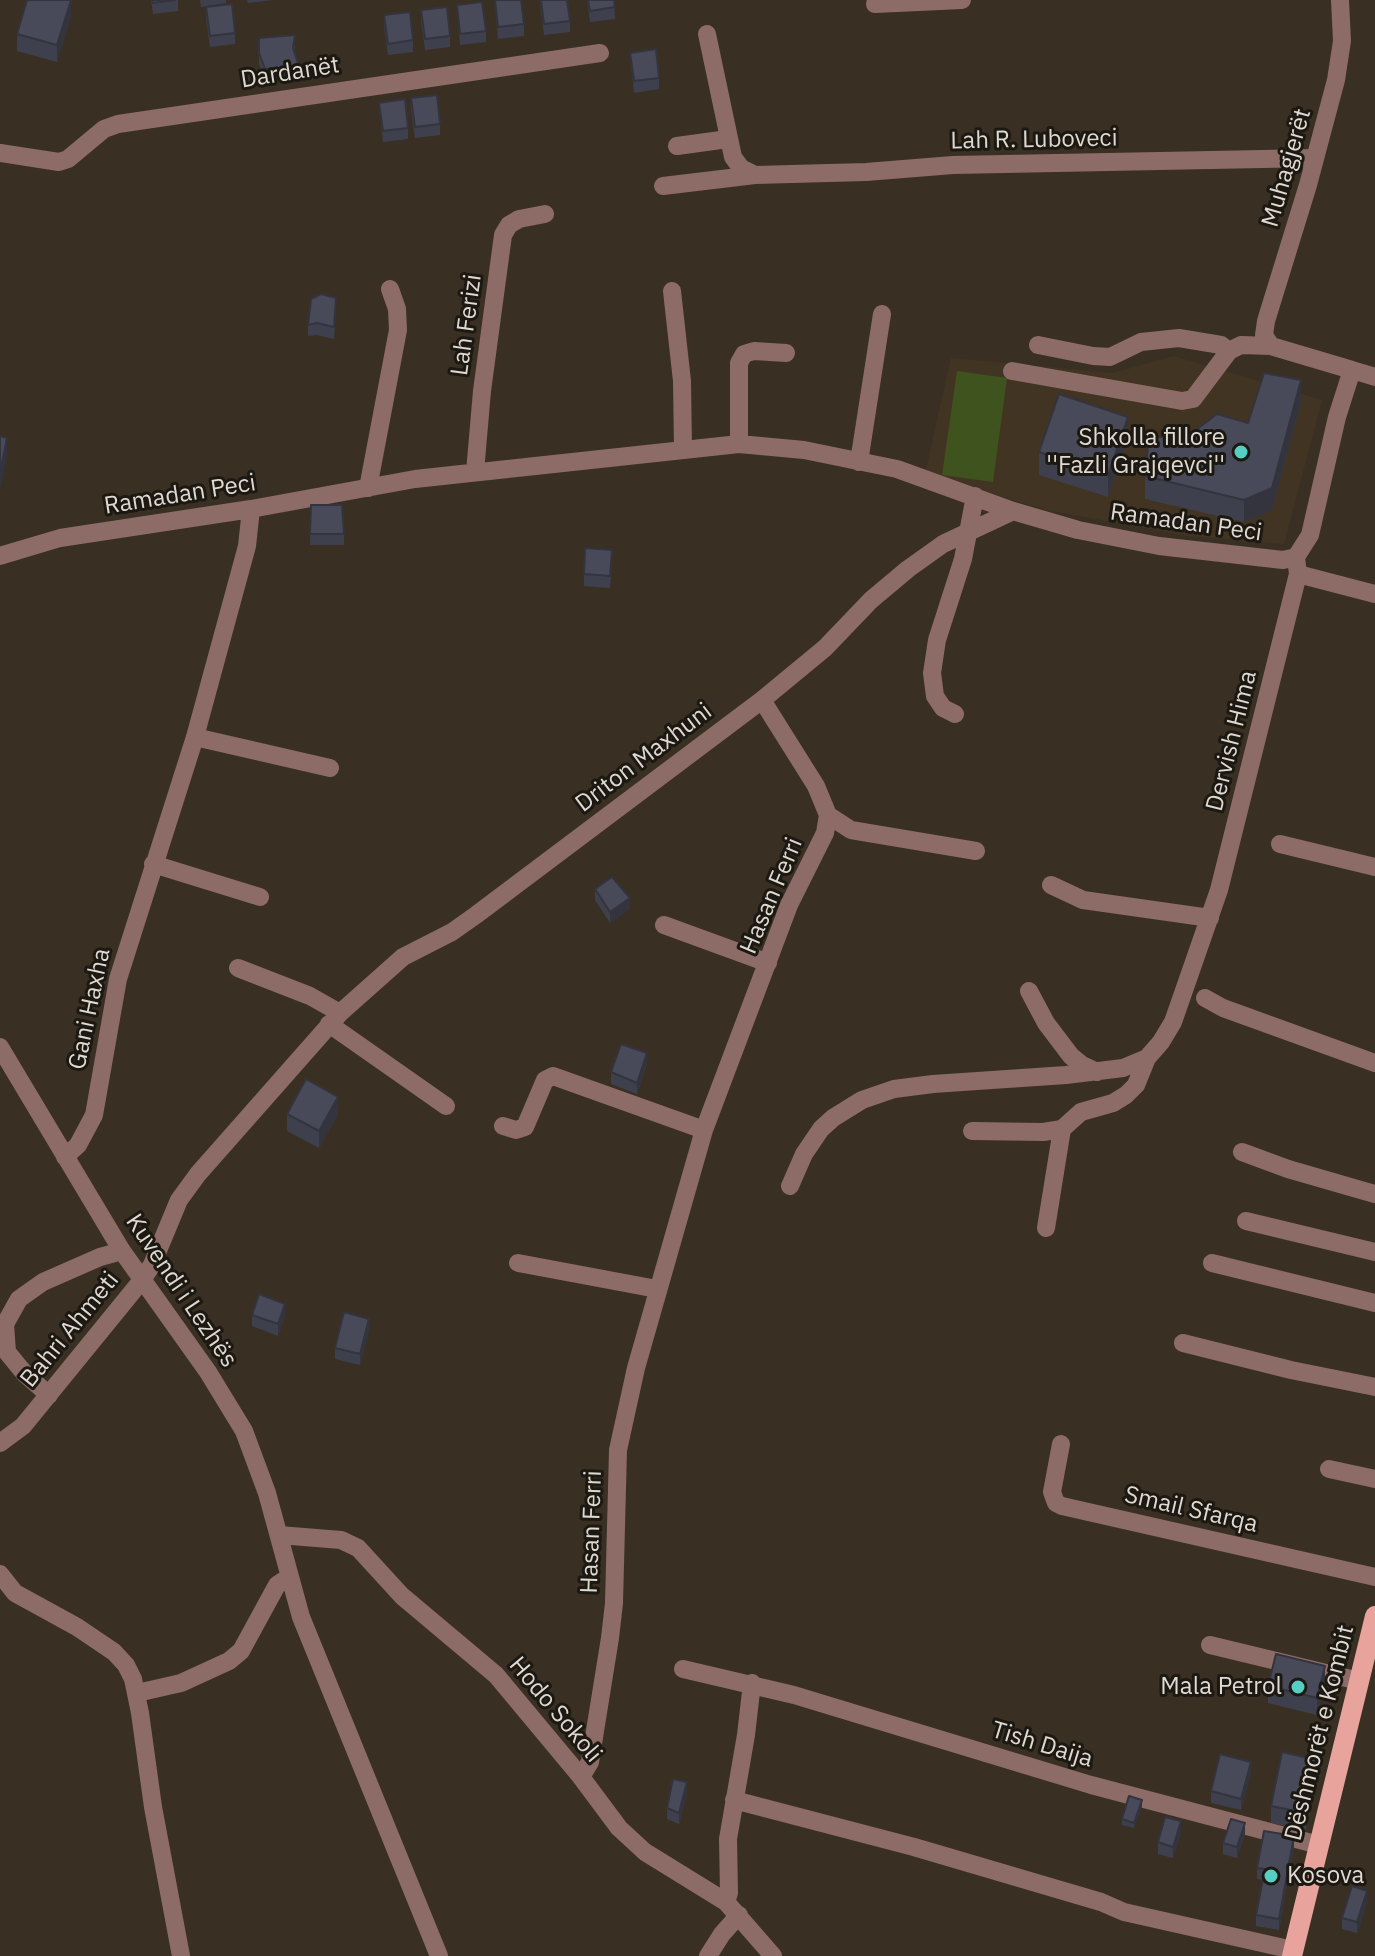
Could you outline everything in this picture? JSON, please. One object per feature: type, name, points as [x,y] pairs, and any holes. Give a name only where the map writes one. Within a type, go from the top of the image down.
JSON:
[{"type":"main road","name":"Dëshmorët e Kombit","points":[[1293,1953],[1366,1670],[1375,1616]]},
{"type":"street","points":[[875,4],[962,0]]},
{"type":"street","name":"Muhagjerët","points":[[1271,346],[1264,335],[1266,321],[1336,80],[1342,41],[1340,0]]},
{"type":"street","points":[[707,34],[733,157],[741,168],[755,175]]},
{"type":"street","name":"Dardanët","points":[[0,153],[59,162],[68,159],[104,129],[118,124],[600,53]]},
{"type":"street","points":[[677,146],[728,139]]},
{"type":"street","name":"Lah R. Luboveci","points":[[663,186],[755,175],[866,172],[953,165],[1314,158]]},
{"type":"street","name":"Lah Ferizi","points":[[475,472],[482,391],[503,235],[509,225],[519,219],[545,214]]},
{"type":"street","points":[[368,488],[398,330],[397,309],[390,289]]},
{"type":"street","points":[[672,291],[682,381],[683,449]]},
{"type":"street","points":[[859,462],[882,314]]},
{"type":"street","points":[[1038,345],[1110,357],[1141,342],[1179,338],[1221,345],[1229,351]]},
{"type":"street","points":[[1012,371],[1182,401],[1193,399],[1229,351],[1241,345],[1271,346],[1375,377]]},
{"type":"street","points":[[739,444],[739,363],[744,354],[754,351],[786,353]]},
{"type":"street","points":[[1352,370],[1337,417],[1310,535],[1297,565],[1375,594]]},
{"type":"street","name":"Ramadan Peci","points":[[0,556],[60,538],[368,488],[475,472],[739,444],[804,450],[910,473],[1013,511],[1078,530],[1159,546],[1274,559],[1297,565]]},
{"type":"street","points":[[955,714],[943,708],[935,696],[932,673],[937,640],[963,559],[975,496]]},
{"type":"street","name":"Gani Haxha","points":[[65,1157],[78,1145],[94,1115],[118,979],[195,737],[247,546],[251,509]]},
{"type":"street","name":"Driton Maxhuni","points":[[142,1280],[161,1245],[179,1200],[198,1174],[334,1018],[403,957],[452,932],[476,915],[762,700],[825,648],[871,600],[908,569],[968,530],[1013,511]]},
{"type":"street","name":"Dervish Hima","points":[[972,1131],[1043,1132],[1062,1129],[1075,1115],[1113,1103],[1136,1085],[1147,1058],[1173,1022],[1210,918],[1233,839],[1297,565]]},
{"type":"street","name":"Hasan Ferri","points":[[762,700],[801,759],[828,815],[851,830],[976,851]]},
{"type":"street","points":[[195,737],[330,768]]},
{"type":"street","name":"Hasan Ferri","points":[[581,1777],[590,1762],[614,1603],[618,1450],[636,1368],[704,1130],[789,905],[825,833],[828,815]]},
{"type":"street","points":[[1280,844],[1375,867]]},
{"type":"street","points":[[153,864],[260,897]]},
{"type":"street","points":[[1051,885],[1083,900],[1210,918]]},
{"type":"street","points":[[664,925],[768,963]]},
{"type":"street","points":[[238,968],[310,996],[446,1106]]},
{"type":"street","points":[[1029,991],[1046,1023],[1071,1056],[1097,1072]]},
{"type":"street","points":[[1205,998],[1223,1008],[1375,1063]]},
{"type":"street","points":[[1221,1021],[1330,1055],[1340,1050]]},
{"type":"street","name":"Kuvendi i Lezhës","points":[[0,1047],[122,1251],[208,1372],[244,1431],[256,1458],[301,1617],[439,1956]]},
{"type":"street","points":[[790,1186],[804,1154],[821,1129],[862,1100],[894,1089],[933,1084],[1097,1072],[1123,1068],[1147,1058]]},
{"type":"street","points":[[503,1126],[516,1130],[525,1127],[545,1080],[553,1076],[704,1130]]},
{"type":"street","points":[[1046,1228],[1062,1129]]},
{"type":"street","points":[[1242,1152],[1375,1194]]},
{"type":"street","points":[[1246,1221],[1375,1252]]},
{"type":"street","points":[[49,1395],[25,1374],[7,1352],[5,1324],[19,1299],[43,1282],[100,1257],[122,1251]]},
{"type":"street","points":[[518,1263],[657,1289]]},
{"type":"street","points":[[1212,1263],[1375,1303]]},
{"type":"street","name":"Bahri Ahmeti","points":[[0,1443],[23,1426],[142,1280]]},
{"type":"street","points":[[1183,1343],[1375,1387]]},
{"type":"street","name":"Smail Sfarqa","points":[[1061,1444],[1052,1492],[1056,1503],[1062,1506],[1375,1577]]},
{"type":"street","points":[[1329,1469],[1375,1479]]},
{"type":"street","name":"Hodo Sokoli","points":[[279,1535],[341,1540],[358,1548],[402,1596],[496,1675],[619,1828],[645,1852],[732,1908],[773,1956]]},
{"type":"street","points":[[0,1574],[15,1593],[114,1652],[126,1665],[137,1693],[153,1807],[181,1956]]},
{"type":"street","points":[[137,1693],[181,1683],[229,1661],[241,1651],[277,1585],[289,1577]]},
{"type":"street","points":[[1210,1645],[1366,1670]]},
{"type":"street","name":"Tish Daija","points":[[683,1669],[752,1683],[1091,1785],[1319,1845]]},
{"type":"street","points":[[708,1956],[732,1908],[728,1839],[752,1683]]},
{"type":"street","points":[[734,1800],[914,1847],[1101,1902],[1124,1912],[1293,1953]]},
{"type":"shaded area","points":[[1174,356],[1322,400],[1284,544],[1188,536],[1047,510],[925,474],[951,358],[1113,373]]},
{"type":"green space","points":[[957,371],[1007,378],[993,482],[942,475]]},
{"type":"building","points":[[27,0],[71,0],[57,45],[17,34]]},
{"type":"building","points":[[495,0],[521,0],[524,24],[498,27]]},
{"type":"building","points":[[541,0],[567,0],[570,21],[544,24]]},
{"type":"building","points":[[588,0],[614,0],[615,7],[590,11]]},
{"type":"building","points":[[482,2],[486,31],[460,34],[457,5]]},
{"type":"building","points":[[232,4],[235,33],[210,36],[206,7]]},
{"type":"building","points":[[447,7],[450,36],[425,39],[421,10]]},
{"type":"building","points":[[410,12],[413,40],[388,44],[384,15]]},
{"type":"building","points":[[295,35],[293,48],[299,66],[265,69],[259,53],[259,38]]},
{"type":"building","points":[[656,49],[659,78],[634,81],[630,53]]},
{"type":"building","points":[[437,95],[440,124],[415,127],[411,98]]},
{"type":"building","points":[[405,99],[408,128],[383,131],[379,103]]},
{"type":"building","points":[[321,294],[336,298],[334,327],[317,323],[308,325],[311,299]]},
{"type":"building","name":"Shkolla fillore ''Fazli Grajqevci''","points":[[1264,373],[1301,380],[1272,488],[1244,500],[1145,476],[1149,436],[1184,439],[1217,414],[1248,423]]},
{"type":"building","points":[[1059,394],[1128,417],[1108,475],[1039,452]]},
{"type":"building","points":[[0,436],[7,438],[0,473]]},
{"type":"building","points":[[311,505],[342,505],[344,534],[310,534]]},
{"type":"building","points":[[585,548],[612,550],[610,576],[584,574]]},
{"type":"building","points":[[612,877],[630,898],[610,912],[595,889]]},
{"type":"building","points":[[621,1044],[647,1053],[637,1083],[611,1072]]},
{"type":"building","points":[[306,1079],[338,1097],[319,1131],[287,1114]]},
{"type":"building","points":[[259,1294],[285,1304],[278,1324],[252,1315]]},
{"type":"building","points":[[344,1312],[369,1319],[360,1354],[335,1348]]},
{"type":"building","points":[[1276,1654],[1325,1666],[1317,1698],[1268,1686]]},
{"type":"building","points":[[1282,1752],[1317,1760],[1306,1813],[1271,1806]]},
{"type":"building","points":[[1220,1754],[1251,1762],[1241,1799],[1211,1791]]},
{"type":"building","points":[[673,1779],[687,1782],[679,1813],[667,1808]]},
{"type":"building","points":[[1129,1796],[1142,1800],[1134,1823],[1122,1819]]},
{"type":"building","points":[[1165,1817],[1181,1821],[1173,1847],[1158,1842]]},
{"type":"building","points":[[1231,1819],[1245,1823],[1237,1847],[1223,1843]]},
{"type":"building","points":[[1264,1831],[1294,1836],[1279,1919],[1256,1915],[1265,1869],[1257,1868]]},
{"type":"building","points":[[1352,1886],[1367,1891],[1357,1922],[1342,1918]]},
{"type":"place","name":"Shkolla fillore ''Fazli Grajqevci''","points":[[1241,452]]},
{"type":"place","name":"Mala Petrol","points":[[1298,1687]]},
{"type":"place","name":"Kosova","points":[[1271,1876]]}]
